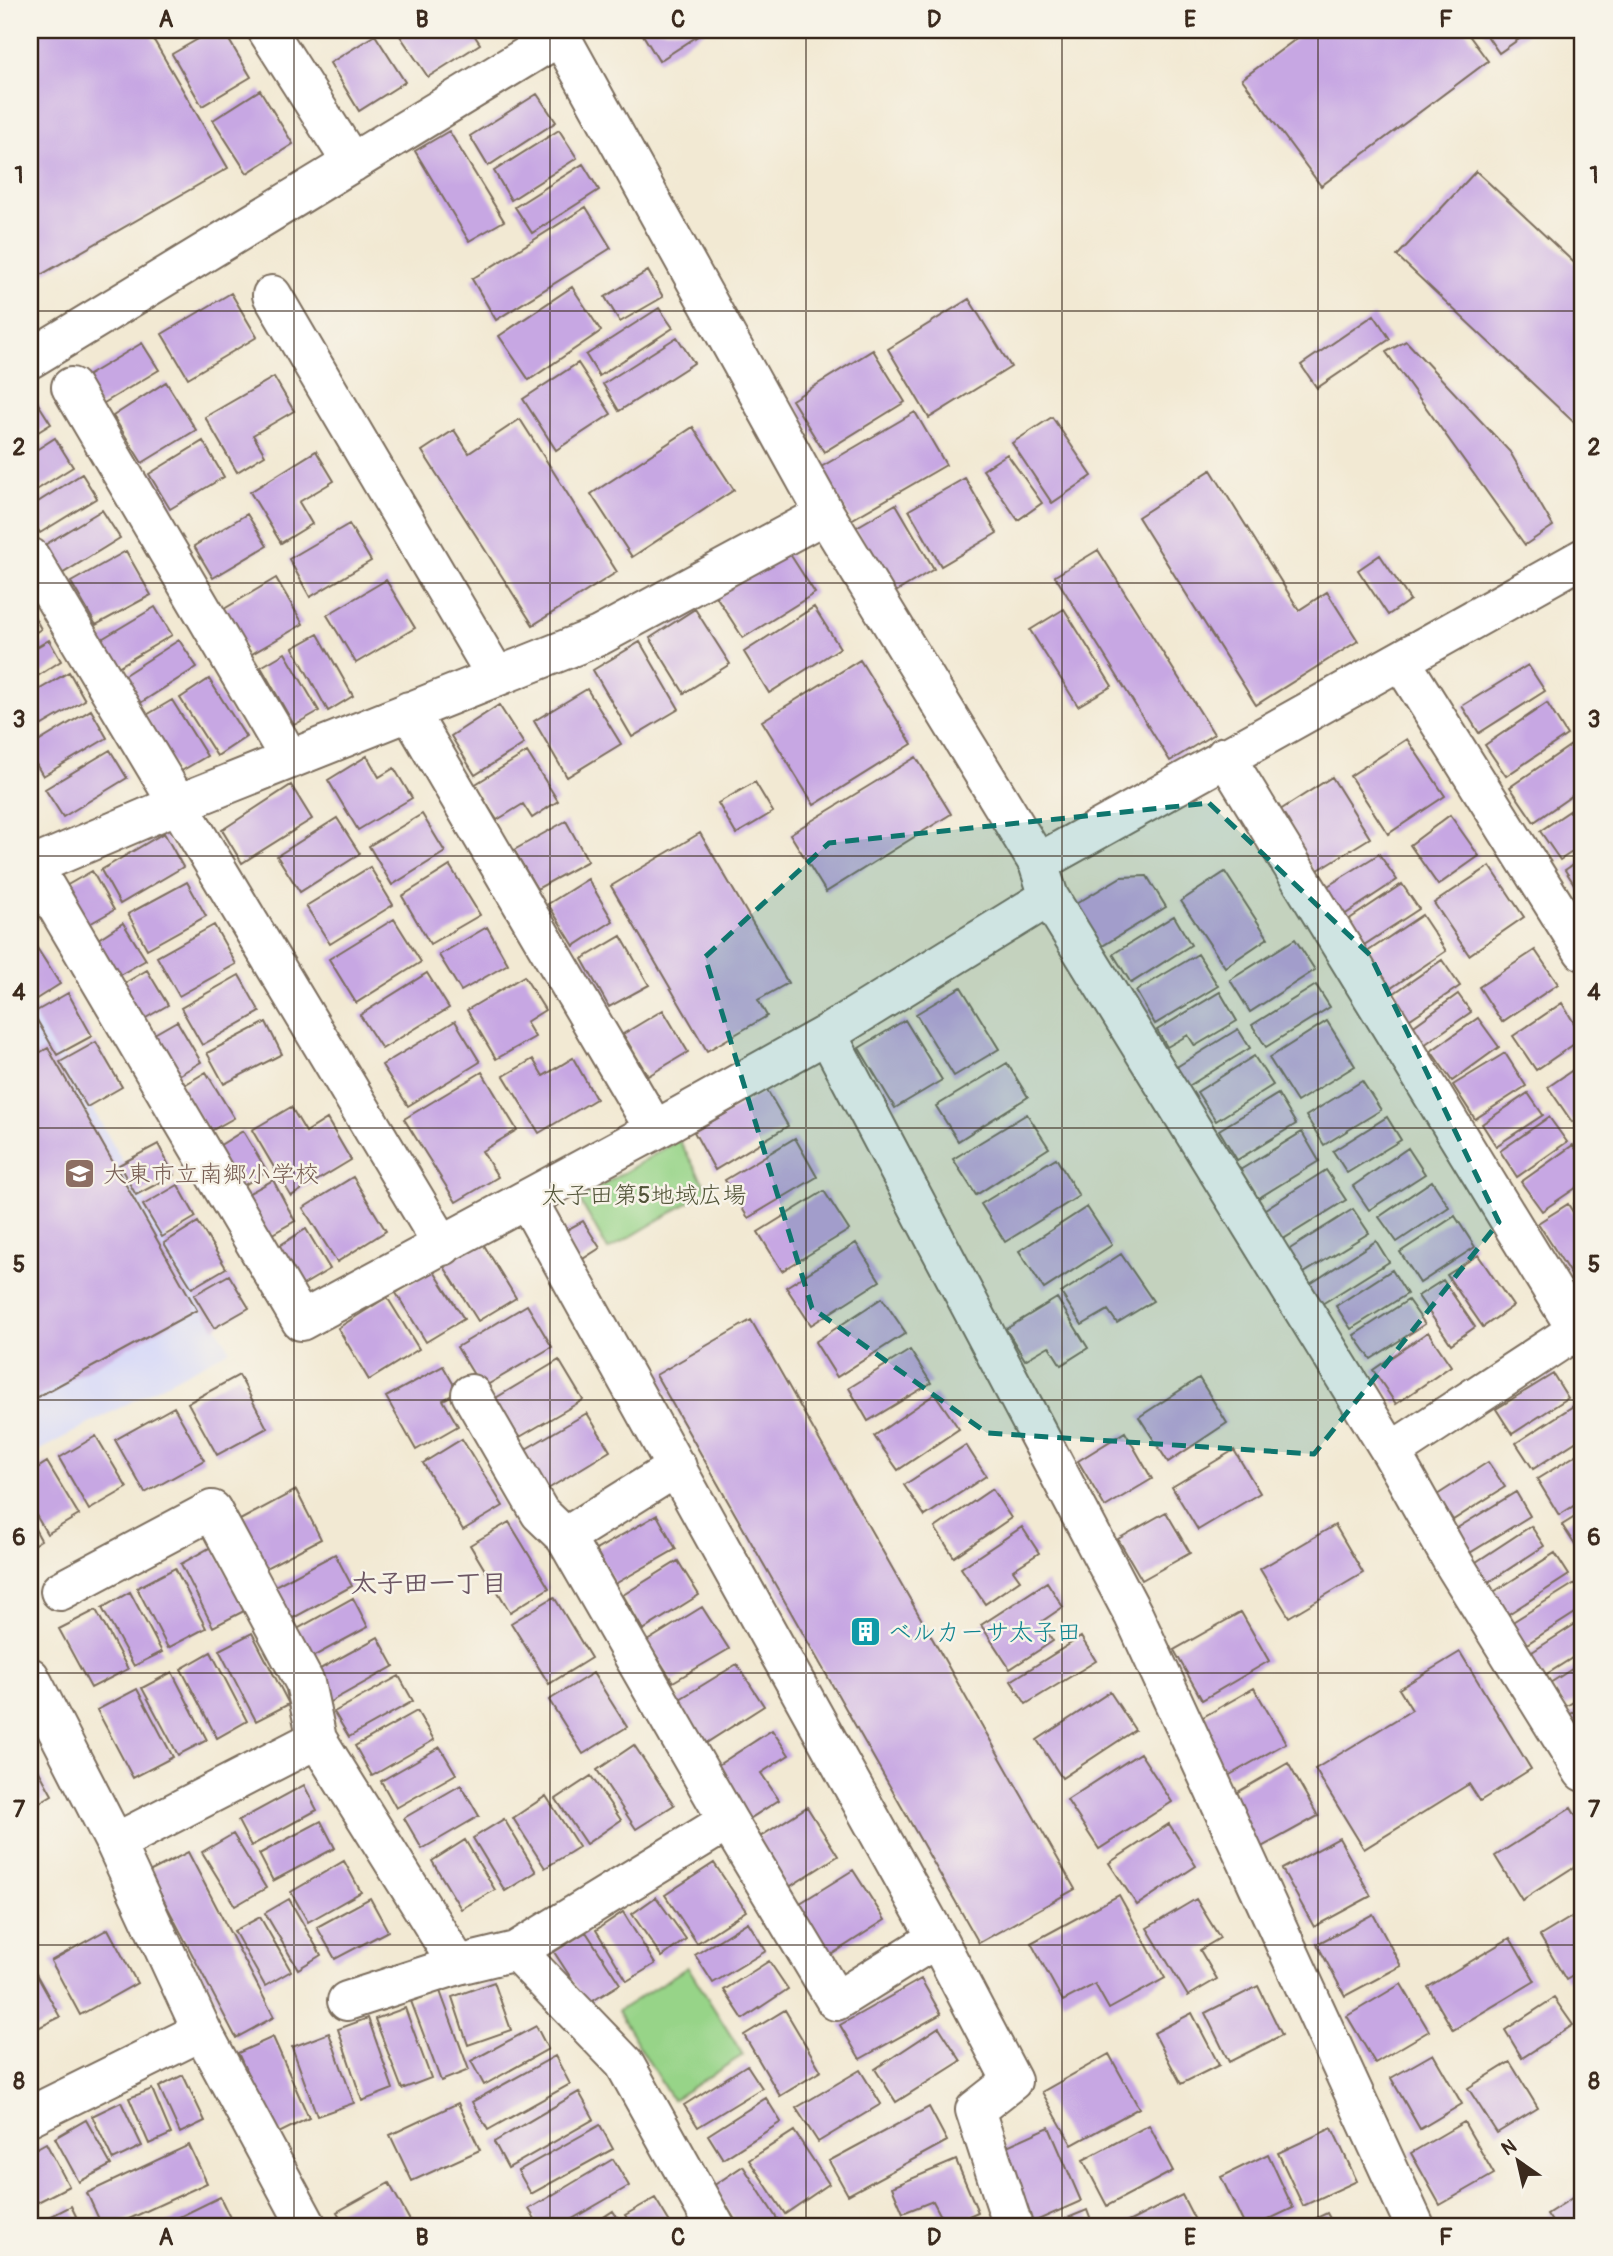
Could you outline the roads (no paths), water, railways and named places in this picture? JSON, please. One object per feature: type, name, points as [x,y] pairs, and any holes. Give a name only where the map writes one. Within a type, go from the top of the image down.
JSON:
[{"type":"street","points":[[267,30],[352,163]]},
{"type":"street","points":[[30,359],[559,33],[825,514],[1043,880],[1391,1452],[1454,1564],[1583,1772]]},
{"type":"street","points":[[272,295],[496,676]]},
{"type":"street","points":[[71,387],[290,759]]},
{"type":"street","points":[[825,514],[600,636],[178,804],[33,866],[301,1321],[443,1246],[827,1034],[1043,880],[1225,756],[1583,558]]},
{"type":"street","points":[[30,557],[443,1246]]},
{"type":"street","points":[[1401,661],[1583,951]]},
{"type":"street","points":[[409,712],[655,1130]]},
{"type":"street","points":[[1225,756],[1581,1332],[1391,1452]]},
{"type":"street","points":[[827,1034],[1134,1616],[1415,2226]]},
{"type":"street","points":[[527,1199],[937,1938],[1012,2081],[975,2110],[1013,2226]]},
{"type":"street","points":[[471,1394],[540,1513],[565,1538],[728,1821],[836,2001],[937,1938]]},
{"type":"street","points":[[565,1538],[677,1467]]},
{"type":"street","points":[[60,1591],[212,1510],[305,1683],[317,1739],[458,1965]]},
{"type":"street","points":[[30,1677],[115,1843],[202,2031],[307,2226]]},
{"type":"street","points":[[115,1843],[317,1739]]},
{"type":"street","points":[[347,2001],[458,1965],[516,1951],[728,1821]]},
{"type":"street","points":[[516,1951],[624,2063],[715,2226]]},
{"type":"street","points":[[30,2116],[202,2031]]},
{"type":"place","name":"大東市立南郷小学校","points":[[80,1174]]},
{"type":"place","name":"ベルカーサ太子田","points":[[865,1632]]},
{"type":"district","name":"太子田一丁目","points":[[429,1584]]},
{"type":"park label","name":"太子田第5地域広場","points":[[644,1195]]}]
